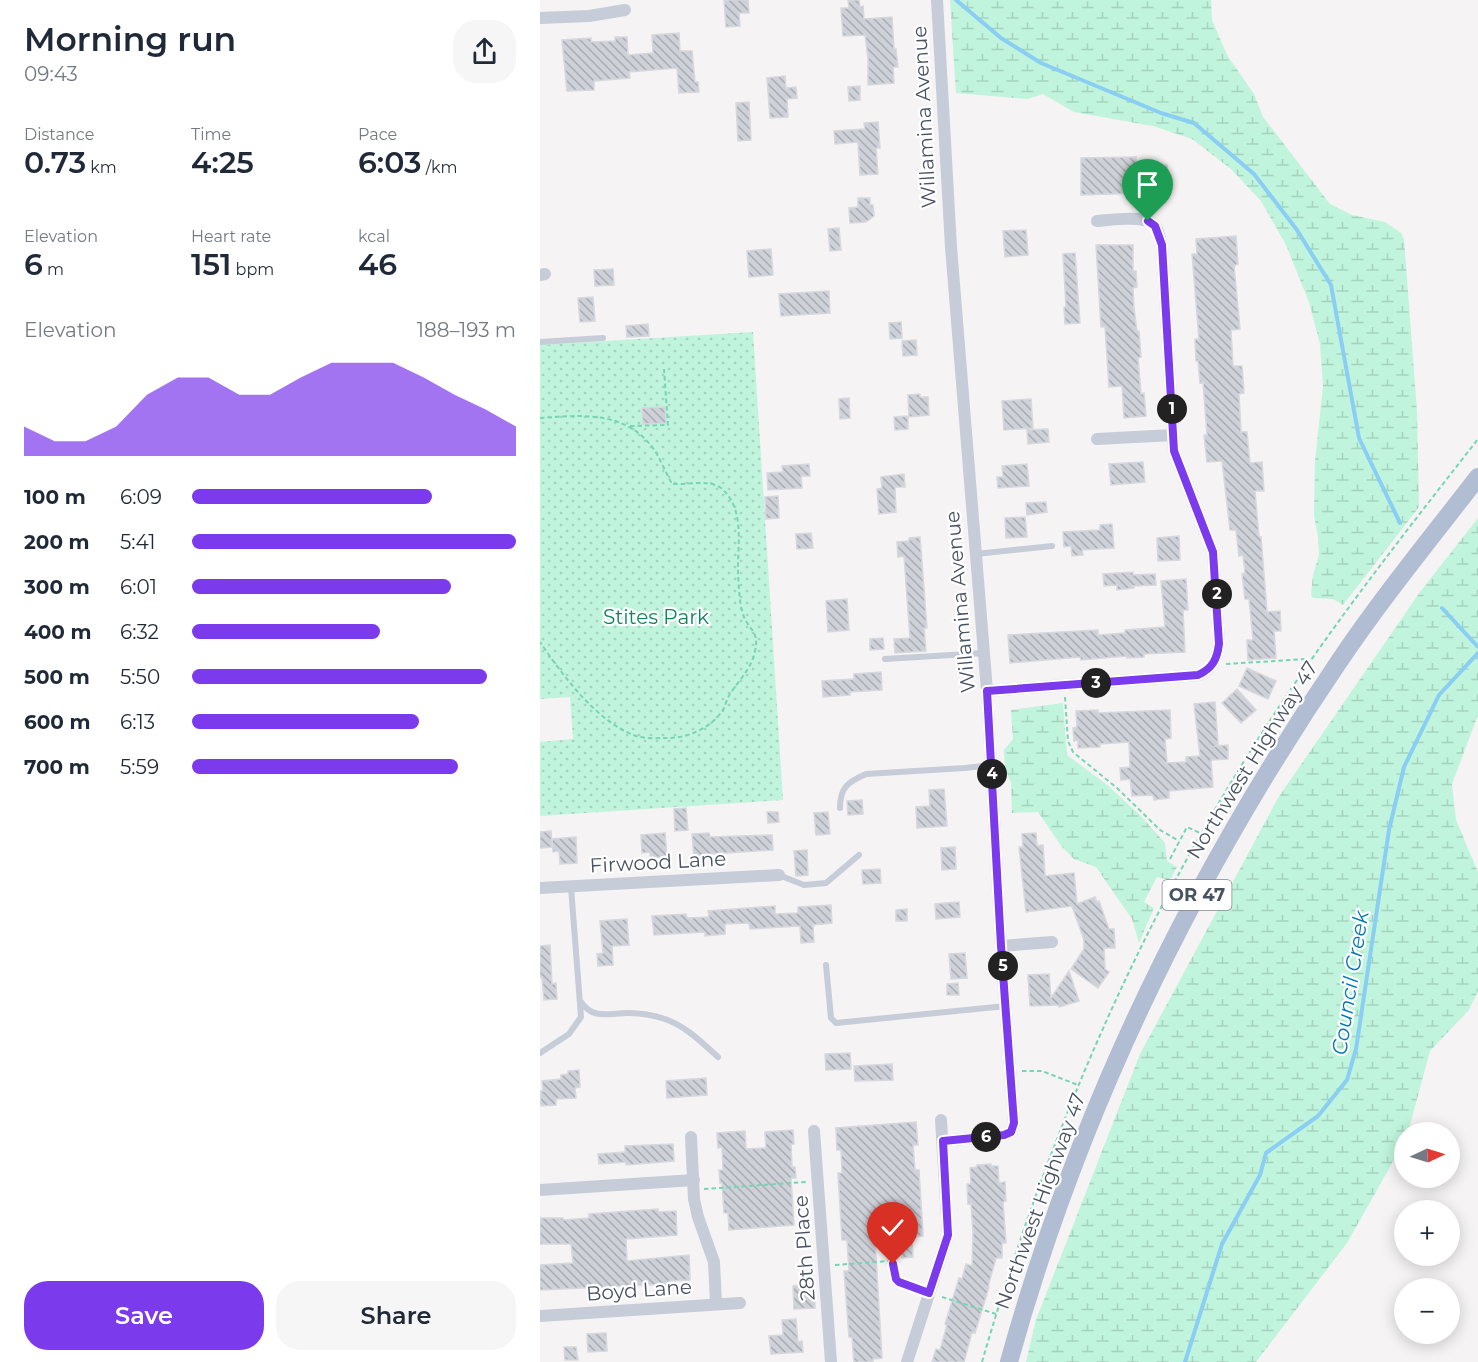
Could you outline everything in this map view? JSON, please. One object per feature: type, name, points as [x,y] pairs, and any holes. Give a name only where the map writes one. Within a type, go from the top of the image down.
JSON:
[{"type":"main road","name":"Northwest Highway 47","points":[[1009,1362],[1039,1264],[1090,1123],[1131,1027],[1171,944],[1250,800],[1313,701],[1374,612],[1478,477]]},
{"type":"street","name":"Willamina Avenue","points":[[937,0],[951,247],[987,691],[1001,946],[1014,1123],[1011,1132],[993,1137],[943,1141]]},
{"type":"street","points":[[540,18],[589,16],[625,10]]},
{"type":"street","points":[[987,691],[1188,676],[1206,672],[1214,665],[1219,644],[1213,552],[1177,461],[1173,435],[1162,245],[1155,226],[1148,221],[1136,219],[1097,221]]},
{"type":"street","points":[[1097,439],[1173,435]]},
{"type":"street","name":"Firwood Lane","points":[[540,888],[779,875]]},
{"type":"street","points":[[1001,946],[1052,942]]},
{"type":"street","points":[[907,1362],[948,1235],[941,1120]]},
{"type":"street","name":"28th Place","points":[[814,1131],[831,1362]]},
{"type":"street","points":[[691,1137],[698,1217],[714,1262],[716,1304]]},
{"type":"street","points":[[540,1190],[694,1185]]},
{"type":"street","name":"Boyd Lane","points":[[540,1316],[740,1303]]},
{"type":"lane","points":[[540,342],[603,338]]},
{"type":"lane","points":[[976,554],[1052,546]]},
{"type":"lane","points":[[885,659],[984,652]]},
{"type":"lane","points":[[840,808],[844,787],[854,779],[866,774],[991,765]]},
{"type":"lane","points":[[779,875],[804,885],[826,883],[859,855]]},
{"type":"lane","points":[[540,1053],[569,1034],[581,1017],[571,886]]},
{"type":"lane","points":[[826,965],[831,1018],[836,1023],[1006,1006]]},
{"type":"lane","points":[[580,1002],[584,1008],[597,1015],[627,1013],[666,1020],[693,1035],[718,1057]]},
{"type":"path","points":[[540,418],[596,416],[630,426],[668,425],[664,369]]},
{"type":"path","points":[[540,642],[587,701],[618,727],[639,737],[671,738],[690,735],[720,714],[729,695],[748,669],[755,651],[756,636],[744,618],[740,603],[737,550],[739,532],[736,512],[730,499],[719,487],[703,483],[672,484],[652,447],[630,426]]},
{"type":"path","points":[[1214,665],[1306,659],[1310,661]]},
{"type":"path","points":[[1064,686],[1068,741],[1073,752],[1117,788],[1160,830],[1179,841]]},
{"type":"path","points":[[1170,859],[1187,827],[1202,834]]},
{"type":"path","points":[[1010,1072],[1042,1071],[1078,1086]]},
{"type":"path","points":[[694,1185],[818,1181]]},
{"type":"path","points":[[825,1266],[889,1262],[893,1264],[896,1279],[899,1282],[996,1314]]},
{"type":"green space","points":[[950,0],[1211,0],[1212,20],[1227,55],[1254,94],[1263,117],[1330,204],[1352,215],[1385,222],[1401,233],[1404,239],[1417,412],[1419,507],[1343,605],[1333,599],[1313,598],[1311,595],[1313,575],[1319,555],[1314,516],[1315,461],[1323,386],[1320,344],[1309,302],[1286,245],[1261,201],[1231,169],[1192,139],[1153,126],[1074,112],[1043,94],[1028,99],[956,93]]},
{"type":"green space","name":"Stites Park","points":[[753,332],[783,800],[540,816],[540,742],[573,739],[570,697],[540,699],[540,345]]},
{"type":"green space","points":[[1478,518],[1478,715],[1452,784],[1456,820],[1478,872],[1478,991],[1469,1010],[1430,1051],[1411,1122],[1394,1122],[1394,1160],[1347,1243],[1256,1362],[1026,1362],[1036,1320],[1140,1054],[1278,798],[1420,592]]},
{"type":"green space","points":[[1063,703],[1067,755],[1106,784],[1141,816],[1165,843],[1167,861],[1177,867],[1170,880],[1157,877],[1144,902],[1154,908],[1139,943],[1132,919],[1096,867],[1074,859],[1062,847],[1038,812],[1012,813],[1011,783],[1005,768],[1004,750],[1013,739],[1011,710]]},
{"type":"building","points":[[724,0],[748,0],[749,13],[739,13],[740,26],[726,27]]},
{"type":"building","points":[[848,0],[859,0],[860,7],[863,6],[864,19],[892,17],[894,49],[896,49],[898,67],[893,67],[894,83],[868,85],[865,35],[843,36],[841,8],[849,8]]},
{"type":"building","points":[[679,33],[680,51],[692,51],[695,82],[698,82],[699,92],[679,93],[677,68],[629,72],[630,78],[594,81],[594,90],[567,91],[562,40],[591,38],[591,42],[615,41],[615,37],[627,37],[628,55],[653,53],[652,35]]},
{"type":"building","points":[[785,76],[786,88],[796,87],[797,98],[787,99],[788,117],[770,118],[767,78]]},
{"type":"building","points":[[860,86],[860,100],[849,101],[848,87]]},
{"type":"building","points":[[749,102],[751,140],[738,141],[736,103]]},
{"type":"building","points":[[878,122],[880,148],[876,148],[878,174],[860,175],[858,142],[835,144],[834,131],[865,129],[864,123]]},
{"type":"building","points":[[1136,157],[1136,166],[1167,165],[1168,196],[1142,197],[1142,193],[1081,195],[1081,158]]},
{"type":"building","points":[[858,198],[870,198],[874,216],[866,222],[850,223],[849,208],[858,207]]},
{"type":"building","points":[[839,228],[841,250],[830,251],[828,229]]},
{"type":"building","points":[[1026,230],[1028,255],[1005,257],[1003,231]]},
{"type":"building","points":[[1236,236],[1238,264],[1234,266],[1240,329],[1231,330],[1233,366],[1242,366],[1244,393],[1239,394],[1241,432],[1247,432],[1250,463],[1262,462],[1264,491],[1255,491],[1267,612],[1280,611],[1281,631],[1274,631],[1276,658],[1248,660],[1247,640],[1253,640],[1249,599],[1245,599],[1242,574],[1245,573],[1243,555],[1239,556],[1236,530],[1230,530],[1222,461],[1207,462],[1203,382],[1200,383],[1198,361],[1196,361],[1195,339],[1199,339],[1192,254],[1197,254],[1196,239]]},
{"type":"building","points":[[1096,245],[1133,245],[1133,271],[1136,271],[1137,287],[1133,288],[1134,308],[1137,331],[1139,331],[1141,357],[1138,358],[1141,394],[1144,393],[1146,416],[1124,418],[1122,386],[1109,387],[1105,327],[1101,327]]},
{"type":"building","points":[[771,249],[773,275],[749,277],[747,251]]},
{"type":"building","points":[[1075,253],[1080,323],[1065,324],[1063,254]]},
{"type":"building","points":[[613,269],[614,285],[595,286],[594,270]]},
{"type":"building","points":[[829,291],[830,313],[781,316],[779,294]]},
{"type":"building","points":[[593,297],[595,321],[580,322],[578,298]]},
{"type":"building","points":[[901,322],[902,338],[890,339],[889,323]]},
{"type":"building","points":[[648,324],[649,336],[627,337],[626,326]]},
{"type":"building","points":[[916,340],[917,355],[903,356],[902,341]]},
{"type":"building","points":[[920,394],[920,397],[928,397],[929,415],[909,417],[908,395]]},
{"type":"building","points":[[849,398],[850,418],[840,419],[839,399]]},
{"type":"building","points":[[1031,399],[1033,428],[1004,430],[1002,401]]},
{"type":"building","points":[[665,407],[666,423],[643,424],[642,408]]},
{"type":"building","points":[[908,416],[908,429],[895,430],[894,417]]},
{"type":"building","points":[[1048,429],[1049,442],[1028,444],[1027,430]]},
{"type":"building","points":[[1143,462],[1145,482],[1111,485],[1109,464]]},
{"type":"building","points":[[809,464],[810,476],[801,476],[802,488],[768,490],[767,473],[783,472],[782,466]]},
{"type":"building","points":[[1027,464],[1029,486],[998,488],[997,477],[1003,477],[1002,466]]},
{"type":"building","points":[[904,474],[905,487],[895,487],[896,512],[879,514],[877,489],[882,488],[881,477]]},
{"type":"building","points":[[778,496],[779,518],[766,519],[765,497]]},
{"type":"building","points":[[1046,502],[1047,512],[1027,515],[1026,503]]},
{"type":"building","points":[[1025,517],[1027,537],[1006,538],[1005,518]]},
{"type":"building","points":[[1112,524],[1114,548],[1082,550],[1083,555],[1072,556],[1071,546],[1064,547],[1063,532],[1100,530],[1100,525]]},
{"type":"building","points":[[811,533],[813,548],[797,549],[796,534]]},
{"type":"building","points":[[1179,536],[1180,560],[1158,561],[1157,538]]},
{"type":"building","points":[[920,537],[927,628],[924,628],[926,651],[895,653],[894,639],[910,638],[904,556],[898,557],[897,542]]},
{"type":"building","points":[[1133,572],[1133,575],[1155,574],[1156,585],[1133,586],[1134,588],[1117,590],[1117,585],[1104,586],[1103,574]]},
{"type":"building","points":[[1186,579],[1188,610],[1183,610],[1185,652],[1144,654],[1144,657],[1127,658],[1127,656],[1081,660],[1080,657],[1010,663],[1008,635],[1098,630],[1098,635],[1165,627],[1161,581]]},
{"type":"building","points":[[847,599],[849,630],[828,632],[826,601]]},
{"type":"building","points":[[883,638],[884,649],[870,650],[870,639]]},
{"type":"building","points":[[1247,668],[1276,681],[1268,699],[1239,686]]},
{"type":"building","points":[[881,672],[882,690],[823,697],[822,681],[854,679],[854,674]]},
{"type":"building","points":[[1237,689],[1256,710],[1241,723],[1222,703]]},
{"type":"building","points":[[1215,702],[1218,744],[1215,746],[1228,745],[1228,759],[1211,760],[1213,787],[1169,791],[1169,798],[1154,800],[1153,795],[1132,796],[1130,779],[1121,780],[1120,768],[1130,767],[1129,742],[1078,748],[1078,740],[1074,741],[1073,728],[1077,727],[1076,711],[1098,710],[1098,713],[1170,710],[1171,738],[1165,739],[1167,763],[1186,762],[1186,757],[1200,756],[1194,704]]},
{"type":"building","points":[[944,789],[947,826],[917,828],[916,807],[930,806],[929,790]]},
{"type":"building","points":[[862,800],[863,814],[848,815],[847,801]]},
{"type":"building","points":[[686,808],[688,830],[675,831],[674,809]]},
{"type":"building","points":[[767,812],[778,812],[779,822],[768,823]]},
{"type":"building","points":[[828,812],[830,834],[816,835],[814,813]]},
{"type":"building","points":[[551,831],[552,847],[540,848],[540,832]]},
{"type":"building","points":[[665,833],[667,857],[650,858],[650,852],[642,853],[641,835]]},
{"type":"building","points":[[709,833],[710,837],[772,835],[773,850],[711,854],[711,857],[694,858],[692,834]]},
{"type":"building","points":[[1036,833],[1037,846],[1043,845],[1045,876],[1074,873],[1077,904],[1095,897],[1097,902],[1099,901],[1109,929],[1114,929],[1115,948],[1104,948],[1105,969],[1109,972],[1098,988],[1071,969],[1084,949],[1084,940],[1072,906],[1026,912],[1019,847],[1023,847],[1022,834]]},
{"type":"building","points":[[576,837],[577,863],[560,864],[559,851],[553,852],[552,839]]},
{"type":"building","points":[[955,847],[956,869],[942,870],[941,848]]},
{"type":"building","points":[[807,850],[808,875],[796,876],[794,851]]},
{"type":"building","points":[[880,869],[881,883],[863,884],[862,870]]},
{"type":"building","points":[[959,902],[960,917],[936,919],[935,904]]},
{"type":"building","points":[[831,905],[832,923],[813,925],[814,942],[801,943],[800,926],[750,929],[749,923],[725,924],[725,934],[705,936],[705,932],[654,935],[652,916],[686,914],[687,918],[709,917],[708,911],[775,906],[775,914],[798,913],[798,907]]},
{"type":"building","points":[[907,909],[907,921],[896,921],[896,910]]},
{"type":"building","points":[[627,919],[629,945],[612,946],[613,965],[598,966],[597,954],[603,953],[600,921]]},
{"type":"building","points":[[550,945],[552,984],[556,983],[557,999],[544,1000],[542,977],[540,978],[540,946]]},
{"type":"building","points":[[965,953],[967,978],[951,979],[949,954]]},
{"type":"building","points":[[1069,971],[1079,1001],[1059,1007],[1059,1005],[1030,1006],[1028,975],[1049,974],[1051,998]]},
{"type":"building","points":[[958,983],[959,995],[947,995],[947,984]]},
{"type":"building","points":[[850,1053],[851,1069],[826,1070],[825,1054]]},
{"type":"building","points":[[892,1064],[893,1080],[855,1081],[854,1066]]},
{"type":"building","points":[[579,1070],[580,1087],[575,1088],[576,1098],[556,1099],[556,1105],[541,1106],[542,1081],[561,1079],[561,1075],[568,1074],[568,1071]]},
{"type":"building","points":[[706,1078],[707,1095],[667,1098],[666,1081]]},
{"type":"building","points":[[916,1122],[918,1145],[913,1145],[915,1170],[919,1170],[923,1236],[912,1237],[913,1257],[902,1258],[900,1238],[875,1239],[882,1358],[873,1359],[873,1362],[854,1362],[852,1337],[849,1337],[844,1271],[849,1271],[847,1240],[842,1240],[838,1173],[842,1173],[841,1150],[837,1150],[836,1128]]},
{"type":"building","points":[[793,1130],[792,1167],[795,1167],[796,1178],[791,1178],[794,1225],[729,1230],[728,1213],[724,1213],[722,1183],[720,1183],[719,1170],[723,1170],[722,1147],[718,1148],[717,1133],[745,1131],[746,1149],[766,1148],[765,1132]]},
{"type":"building","points":[[673,1144],[674,1161],[626,1165],[626,1162],[599,1164],[598,1154],[625,1152],[625,1146]]},
{"type":"building","points":[[991,1164],[991,1166],[998,1166],[999,1183],[1005,1182],[1006,1201],[1003,1202],[1006,1243],[1002,1243],[1002,1258],[996,1258],[975,1333],[972,1332],[964,1362],[932,1362],[936,1349],[940,1350],[959,1278],[962,1279],[966,1264],[972,1266],[973,1233],[967,1184],[971,1184],[970,1168]]},
{"type":"building","points":[[658,1209],[658,1212],[676,1211],[677,1235],[626,1239],[627,1261],[689,1255],[690,1280],[669,1281],[669,1284],[540,1290],[540,1265],[573,1263],[571,1244],[540,1244],[540,1218],[563,1218],[563,1220],[589,1218],[589,1214]]},
{"type":"building","points":[[814,1284],[815,1308],[794,1309],[793,1286]]},
{"type":"building","points":[[796,1319],[798,1342],[802,1341],[803,1352],[771,1354],[769,1336],[783,1335],[782,1320]]},
{"type":"building","points":[[606,1333],[607,1351],[588,1352],[587,1334]]},
{"type":"building","points":[[564,1347],[576,1347],[578,1360],[565,1360]]},
{"type":"waterway","points":[[956,0],[1001,38],[1041,63],[1161,113],[1194,123],[1254,174],[1297,230],[1331,285],[1359,438],[1400,523]]},
{"type":"waterway","points":[[1442,608],[1478,647]]},
{"type":"waterway","name":"Council Creek","points":[[1185,1362],[1222,1244],[1260,1175],[1266,1153],[1318,1116],[1347,1080],[1356,1049],[1389,830],[1404,767],[1439,695],[1478,653]]},
{"type":"route","points":[[893,1264],[896,1279],[899,1282],[929,1293],[948,1235],[943,1141],[1004,1135],[1011,1132],[1014,1123],[1001,946],[987,691],[1198,675],[1214,665],[1218,655],[1213,552],[1174,451],[1162,245],[1155,226],[1148,221]]}]
